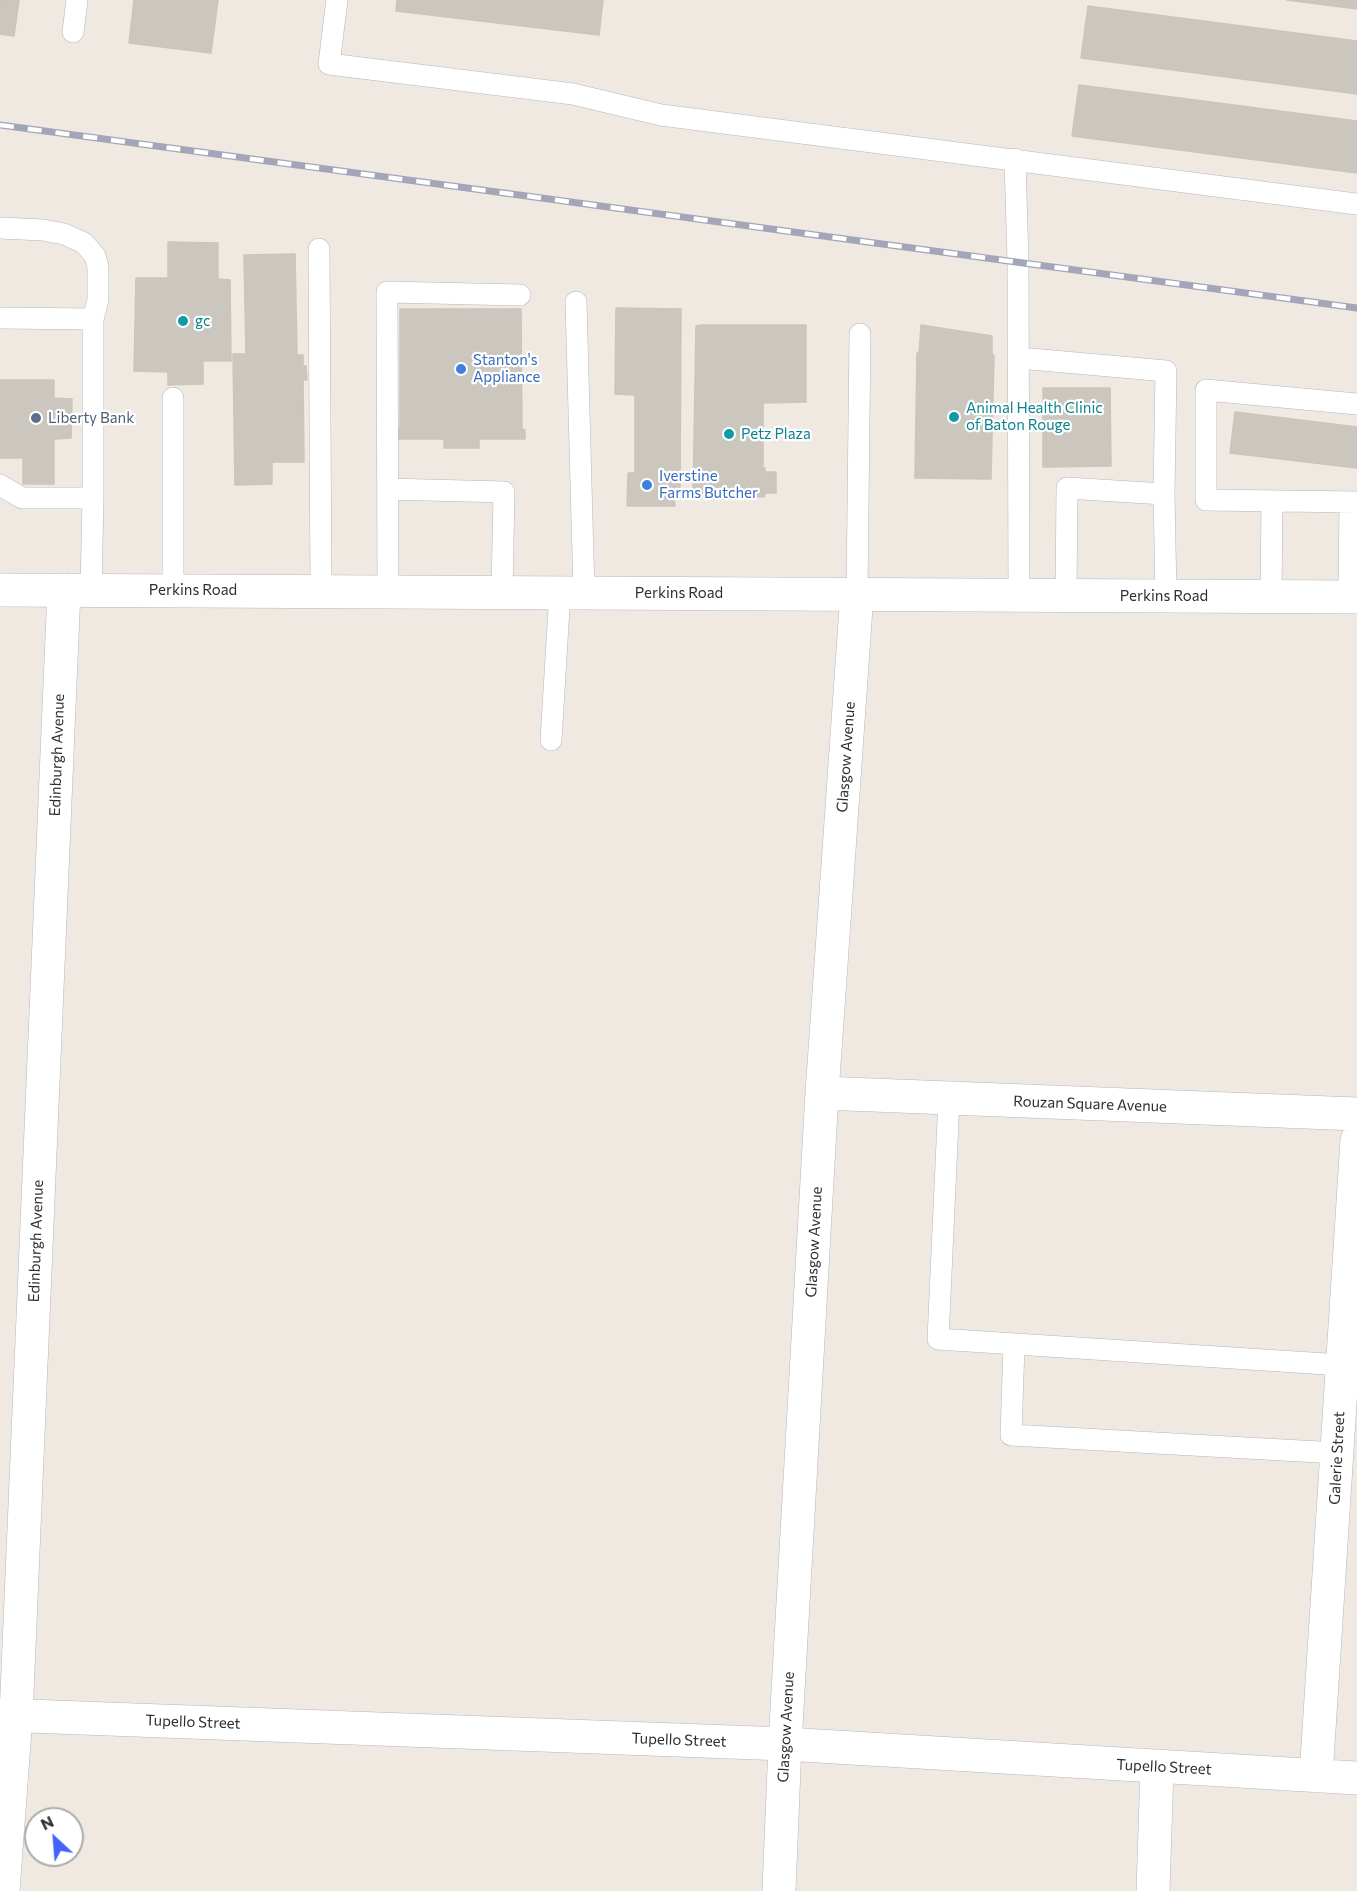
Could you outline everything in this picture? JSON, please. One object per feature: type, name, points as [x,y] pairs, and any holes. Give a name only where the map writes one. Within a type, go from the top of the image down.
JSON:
[{"type":"street","name":"Perkins Road","points":[[0,590],[1353,597]]},
{"type":"street","name":"Edinburgh Avenue","points":[[3,1891],[8,1716],[78,590]]},
{"type":"street","name":"Glasgow Avenue","points":[[779,1891],[785,1744],[822,1093],[857,593]]},
{"type":"street","name":"Rouzan Square Avenue","points":[[822,1093],[1357,1114]]},
{"type":"street","name":"Galerie Street","points":[[1316,1776],[1357,1140]]},
{"type":"street","name":"Tupello Street","points":[[8,1716],[785,1744],[1357,1778]]},
{"type":"street","points":[[1153,1891],[1157,1767]]},
{"type":"lane","points":[[73,32],[77,0]]},
{"type":"lane","points":[[337,0],[329,64],[573,94],[661,115],[1357,204]]},
{"type":"lane","points":[[1015,159],[1019,358],[1019,595]]},
{"type":"lane","points":[[0,228],[43,230],[64,234],[84,243],[94,256],[98,267],[98,300],[93,319],[93,498],[78,590]]},
{"type":"lane","points":[[319,249],[321,591]]},
{"type":"lane","points":[[388,591],[387,292],[520,295]]},
{"type":"lane","points":[[551,740],[572,592],[576,302]]},
{"type":"lane","points":[[0,318],[93,319]]},
{"type":"lane","points":[[857,593],[860,334]]},
{"type":"lane","points":[[1019,358],[1166,371],[1164,494],[1166,596]]},
{"type":"lane","points":[[1353,597],[1353,502],[1206,500],[1206,390],[1357,404]]},
{"type":"lane","points":[[173,398],[173,590]]},
{"type":"lane","points":[[0,485],[22,498],[93,498]]},
{"type":"lane","points":[[1066,595],[1067,488],[1164,494]]},
{"type":"lane","points":[[388,489],[504,492],[502,592]]},
{"type":"lane","points":[[1271,596],[1272,501]]},
{"type":"lane","points":[[949,1099],[938,1339],[1342,1365]]},
{"type":"lane","points":[[1014,1345],[1011,1435],[1337,1453]]},
{"type":"building","points":[[0,0],[19,0],[14,36],[0,34]]},
{"type":"building","points":[[134,0],[218,0],[211,53],[129,43]]},
{"type":"building","points":[[397,0],[603,0],[599,35],[396,11]]},
{"type":"building","points":[[1287,0],[1357,0],[1357,9]]},
{"type":"building","points":[[1088,6],[1357,41],[1357,94],[1081,58]]},
{"type":"building","points":[[1079,85],[1357,121],[1357,173],[1072,136]]},
{"type":"building","name":"gc","points":[[168,242],[218,243],[218,279],[230,280],[231,361],[203,361],[203,384],[168,385],[168,372],[134,371],[136,278],[168,278]]},
{"type":"building","points":[[295,254],[297,355],[303,355],[307,380],[303,380],[304,462],[272,462],[272,484],[235,485],[233,354],[246,354],[244,255]]},
{"type":"building","points":[[616,308],[681,309],[680,498],[674,499],[675,506],[627,506],[628,473],[635,473],[635,395],[615,394]]},
{"type":"building","name":"Stanton's Appliance","points":[[400,309],[521,309],[522,429],[525,430],[525,439],[479,439],[479,448],[444,448],[444,439],[398,439],[397,428],[400,429]]},
{"type":"building","name":"Petz Plaza","points":[[806,325],[806,402],[763,403],[763,468],[765,472],[776,472],[776,493],[765,493],[764,497],[746,496],[747,499],[693,497],[696,326]]},
{"type":"building","name":"Animal Health Clinic of Baton Rouge","points":[[921,325],[992,336],[992,355],[994,355],[991,479],[915,478],[917,353],[919,354]]},
{"type":"building","name":"Liberty Bank","points":[[0,380],[54,380],[54,398],[72,399],[71,438],[54,439],[54,484],[23,484],[23,458],[0,458]]},
{"type":"building","points":[[1043,388],[1110,388],[1111,466],[1043,467]]},
{"type":"building","points":[[1235,412],[1357,427],[1357,468],[1230,453]]},
{"type":"railway","points":[[0,125],[1357,308]]},
{"type":"place","name":"gc","points":[[183,321]]},
{"type":"place","name":"Stanton's Appliance","points":[[461,369]]},
{"type":"place","name":"Animal Health Clinic of Baton Rouge","points":[[954,417]]},
{"type":"place","name":"Liberty Bank","points":[[36,418]]},
{"type":"place","name":"Petz Plaza","points":[[729,434]]},
{"type":"place","name":"Iverstine Farms Butcher","points":[[647,485]]}]
